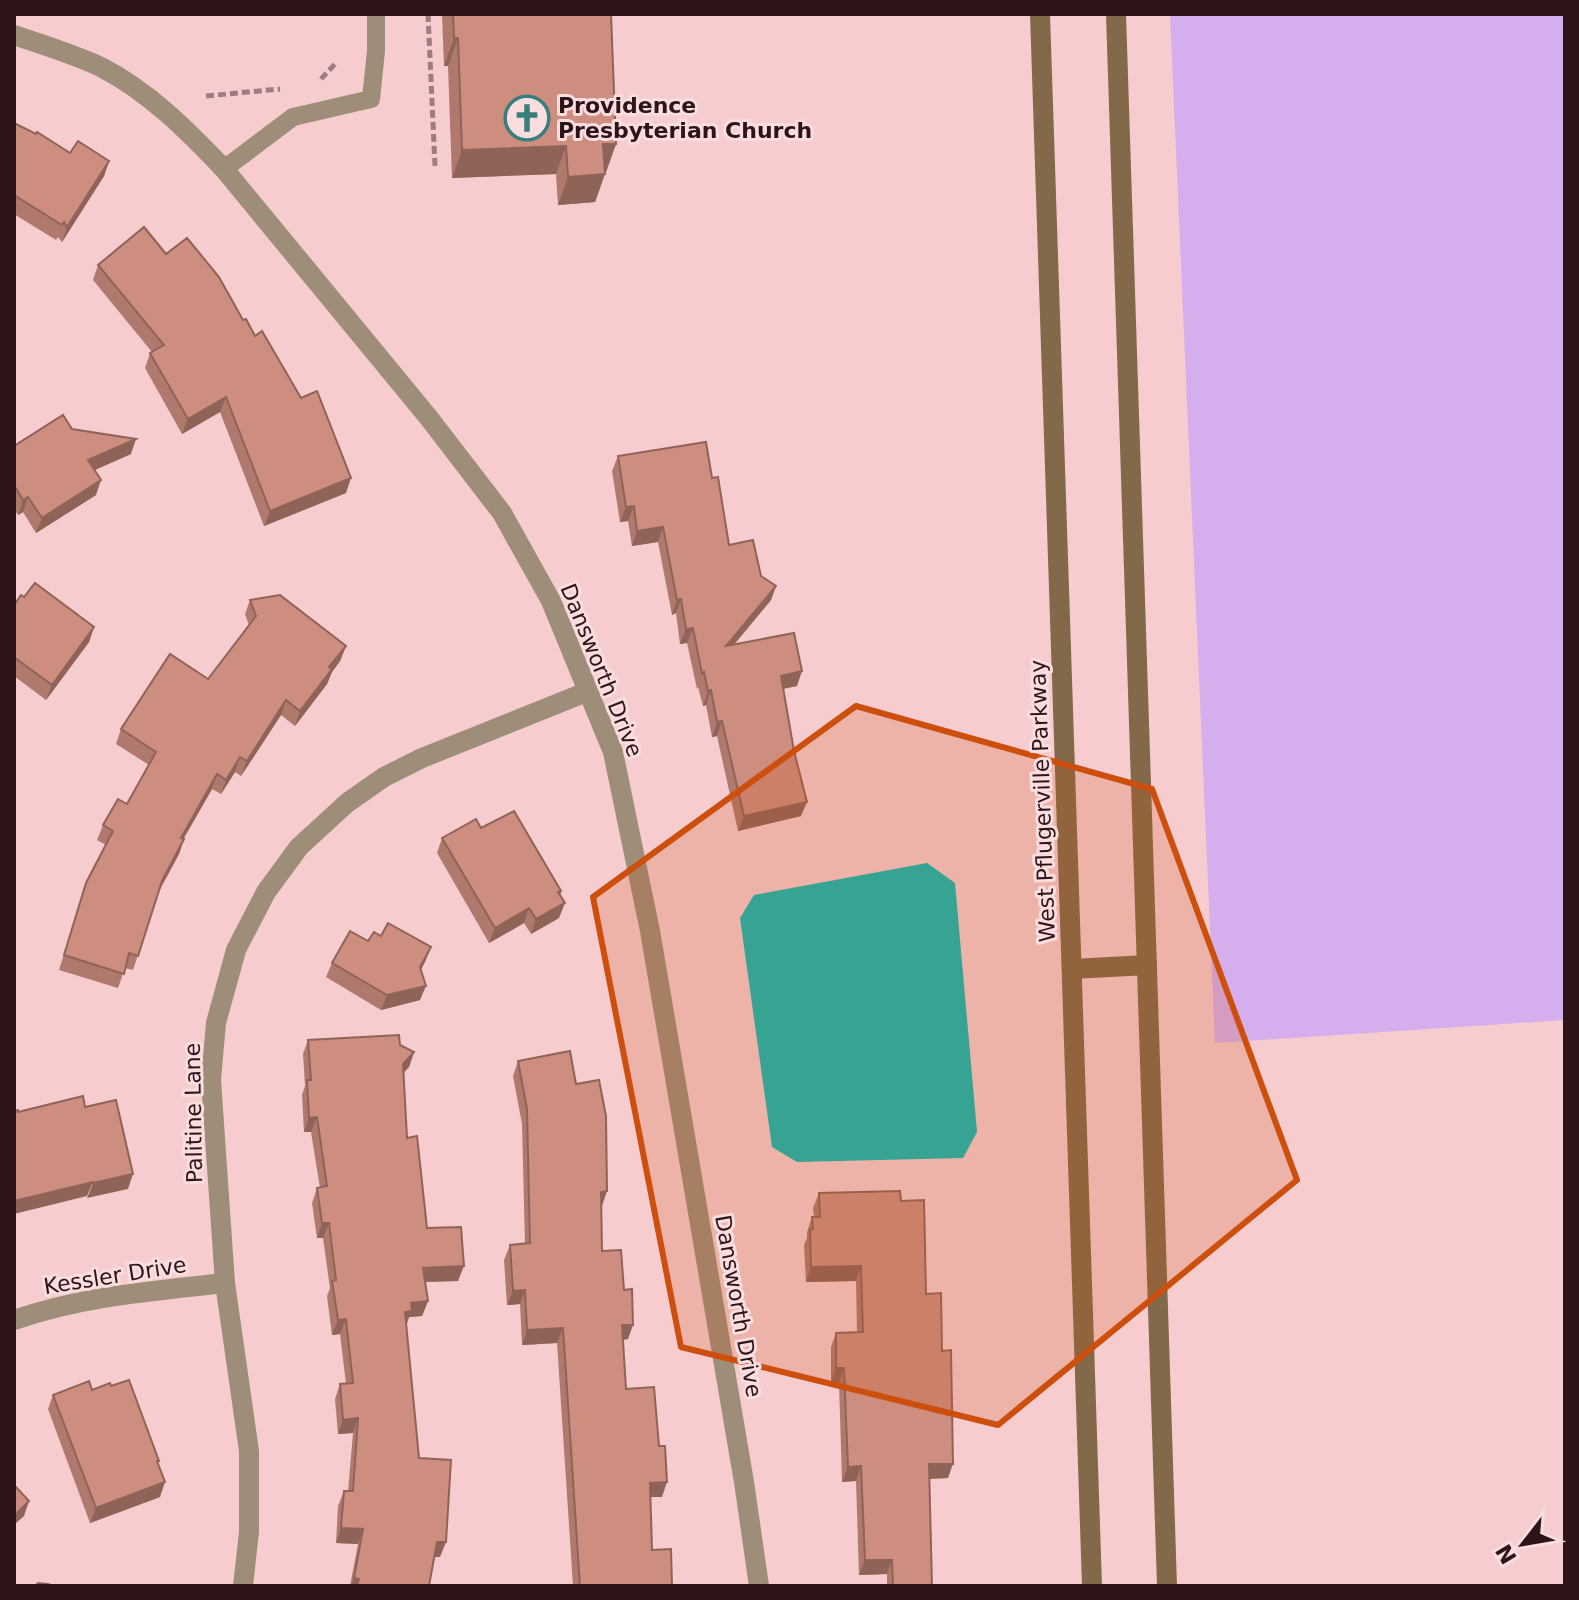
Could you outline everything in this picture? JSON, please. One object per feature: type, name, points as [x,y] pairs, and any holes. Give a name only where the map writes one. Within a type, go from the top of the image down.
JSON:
[{"type":"main road","name":"West Pflugerville Parkway","points":[[1040,14],[1092,1586]]},
{"type":"main road","points":[[1116,14],[1167,1586]]},
{"type":"main road","points":[[1072,969],[1147,965]]},
{"type":"street","name":"Dansworth Drive","points":[[14,35],[61,51],[114,75],[149,98],[224,169],[429,418],[502,513],[551,601],[613,752],[650,931],[742,1467],[759,1586]]},
{"type":"street","name":"Palitine Lane","points":[[243,1586],[249,1532],[249,1451],[225,1283],[211,1080],[216,1023],[236,950],[266,892],[299,847],[347,803],[384,777],[422,758],[589,691]]},
{"type":"street","name":"Kessler Drive","points":[[14,1320],[42,1310],[104,1297],[225,1283]]},
{"type":"lane","points":[[224,169],[293,117],[371,99],[376,14]]},
{"type":"path","points":[[428,14],[435,166]]},
{"type":"path","points":[[311,83],[335,64]]},
{"type":"path","points":[[206,96],[285,88]]},
{"type":"highlighted area","points":[[856,706],[1152,789],[1297,1180],[998,1425],[681,1347],[593,897]]},
{"type":"shaded area","points":[[1170,14],[1565,14],[1565,1020],[1215,1043]]},
{"type":"water","points":[[927,863],[955,883],[977,1132],[963,1158],[797,1162],[772,1147],[740,918],[754,895]]},
{"type":"building","name":"Providence Presbyterian Church","points":[[453,14],[611,14],[616,144],[603,144],[605,174],[568,177],[566,146],[462,150],[458,38],[454,38]]},
{"type":"building","points":[[14,123],[37,132],[70,153],[78,141],[109,161],[67,227],[64,222],[62,225],[14,195]]},
{"type":"building","points":[[144,227],[166,254],[187,238],[219,277],[255,336],[262,331],[301,398],[317,391],[351,478],[270,511],[226,397],[188,419],[150,353],[164,345],[98,265]]},
{"type":"building","points":[[63,415],[72,429],[136,439],[88,460],[101,480],[42,518],[28,497],[23,500],[14,485],[14,446]]},
{"type":"building","points":[[706,442],[712,478],[718,477],[729,545],[753,540],[761,576],[776,586],[726,646],[794,633],[802,671],[781,676],[794,751],[807,802],[744,816],[722,721],[717,722],[711,690],[708,691],[704,672],[702,674],[693,628],[686,629],[681,599],[677,600],[663,527],[637,531],[634,506],[626,507],[618,456]]},
{"type":"building","points":[[35,583],[94,627],[52,685],[14,657],[14,605]]},
{"type":"building","points":[[280,595],[346,646],[300,711],[286,700],[247,761],[240,757],[226,780],[217,774],[181,838],[184,839],[162,881],[138,956],[129,953],[124,974],[64,955],[86,883],[113,831],[103,825],[118,799],[127,804],[156,752],[121,729],[170,654],[208,679],[256,616],[250,600]]},
{"type":"building","points":[[514,811],[565,903],[536,919],[529,908],[495,928],[442,838],[476,819],[481,828]]},
{"type":"building","points":[[388,923],[431,947],[420,967],[426,986],[387,995],[332,963],[350,931],[368,941],[374,932],[381,936]]},
{"type":"building","points":[[399,1035],[400,1045],[414,1052],[403,1064],[407,1138],[417,1136],[427,1228],[461,1227],[464,1266],[423,1268],[428,1301],[411,1303],[412,1311],[405,1312],[419,1458],[451,1460],[446,1542],[437,1542],[429,1586],[357,1586],[359,1579],[354,1578],[363,1529],[341,1528],[344,1491],[353,1491],[358,1418],[343,1420],[340,1384],[353,1383],[346,1319],[338,1320],[332,1281],[336,1280],[329,1223],[322,1223],[317,1188],[327,1186],[317,1117],[309,1118],[307,1080],[311,1080],[308,1040]]},
{"type":"building","points":[[570,1051],[576,1084],[599,1080],[606,1116],[607,1191],[601,1192],[602,1251],[621,1250],[624,1290],[632,1289],[633,1325],[622,1325],[626,1389],[654,1387],[659,1446],[665,1446],[667,1482],[650,1483],[652,1550],[671,1549],[672,1586],[580,1586],[563,1328],[527,1330],[525,1290],[513,1291],[510,1245],[530,1243],[527,1109],[518,1061]]},
{"type":"building","points":[[83,1096],[85,1107],[116,1100],[133,1174],[14,1201],[14,1111]]},
{"type":"building","points":[[900,1191],[901,1201],[924,1200],[926,1294],[941,1293],[942,1351],[951,1350],[953,1464],[929,1464],[932,1586],[893,1586],[892,1560],[865,1560],[861,1466],[848,1467],[844,1368],[836,1368],[836,1333],[863,1332],[861,1266],[811,1267],[810,1230],[813,1229],[812,1217],[820,1217],[819,1193]]},
{"type":"building","points":[[129,1380],[165,1482],[96,1508],[53,1395],[89,1381],[92,1390]]},
{"type":"building","points":[[14,1485],[29,1501],[14,1516]]},
{"type":"place","name":"Providence Presbyterian Church","points":[[527,118]]}]
